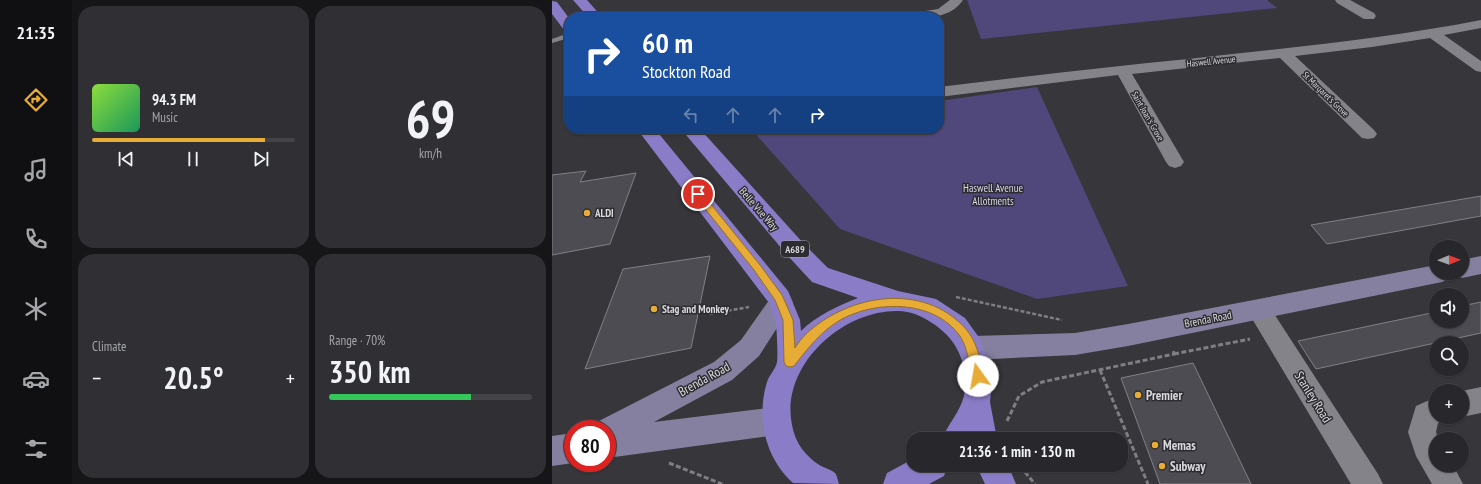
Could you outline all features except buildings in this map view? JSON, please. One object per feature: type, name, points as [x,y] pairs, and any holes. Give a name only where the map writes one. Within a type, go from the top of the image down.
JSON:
[{"type":"highway","points":[[580,0],[591,12]]},
{"type":"highway","points":[[552,5],[564,21]]},
{"type":"highway","name":"A689","points":[[650,134],[757,268],[781,303],[788,320],[790,362]]},
{"type":"highway","name":"Belle Vue Way","points":[[694,134],[796,250],[820,275],[862,290],[903,302]]},
{"type":"highway","name":"A689","points":[[824,484],[800,470],[783,447],[776,421],[776,402],[780,383],[790,362],[810,337],[838,316],[871,304],[903,302],[926,306],[946,317],[962,332],[972,348],[978,376],[976,402],[981,432]]},
{"type":"highway","name":"A689","points":[[962,432],[976,402]]},
{"type":"highway","points":[[898,484],[920,472]]},
{"type":"highway","points":[[995,472],[1001,484]]},
{"type":"main road","points":[[1469,268],[1481,265]]},
{"type":"main road","name":"Brenda Road","points":[[972,348],[1075,344],[1259,310],[1429,276]]},
{"type":"main road","name":"Brenda Road","points":[[616,427],[723,371],[750,348],[781,303]]},
{"type":"main road","points":[[616,442],[776,421]]},
{"type":"main road","points":[[552,451],[564,449]]},
{"type":"street","points":[[944,12],[952,6],[956,0]]},
{"type":"street","points":[[1341,0],[1369,16]]},
{"type":"street","name":"Haswell Avenue","points":[[944,91],[1122,70],[1284,54],[1433,34],[1481,24]]},
{"type":"street","points":[[1433,34],[1481,68]]},
{"type":"street","name":"St Margaret's Grove","points":[[1284,54],[1368,134]]},
{"type":"street","name":"Saint Joan's Grove","points":[[1122,70],[1175,162]]},
{"type":"street","name":"Stanley Road","points":[[1259,310],[1368,484]]},
{"type":"street","points":[[1469,403],[1481,400]]},
{"type":"street","points":[[1429,414],[1426,415],[1422,432],[1429,451]]},
{"type":"street","points":[[1441,472],[1448,484]]},
{"type":"lane","points":[[552,42],[564,38]]},
{"type":"path","points":[[952,295],[1063,320]]},
{"type":"path","points":[[710,314],[749,307]]},
{"type":"path","points":[[1168,327],[1174,354]]},
{"type":"path","points":[[1006,423],[1018,396],[1042,382],[1274,334]]},
{"type":"path","points":[[1100,370],[1148,484]]},
{"type":"path","points":[[662,460],[722,484]]},
{"type":"path","points":[[1026,472],[1035,484]]},
{"type":"green space","points":[[967,0],[1267,0],[1277,8],[981,39]]},
{"type":"green space","name":"Haswell Avenue Allotments","points":[[1037,87],[1128,286],[1037,299],[840,229],[755,134],[944,134],[944,100]]},
{"type":"place","name":"ALDI","points":[[587,213]]},
{"type":"place","name":"Stag and Monkey","points":[[654,309]]},
{"type":"place","name":"Premier","points":[[1138,395]]},
{"type":"place","name":"Memas","points":[[1155,445]]},
{"type":"place","name":"Subway","points":[[1162,466]]},
{"type":"route","points":[[698,194],[779,298],[788,320],[790,362],[810,337],[838,316],[871,304],[903,302],[926,306],[946,317],[962,332],[972,348],[978,376]]}]
